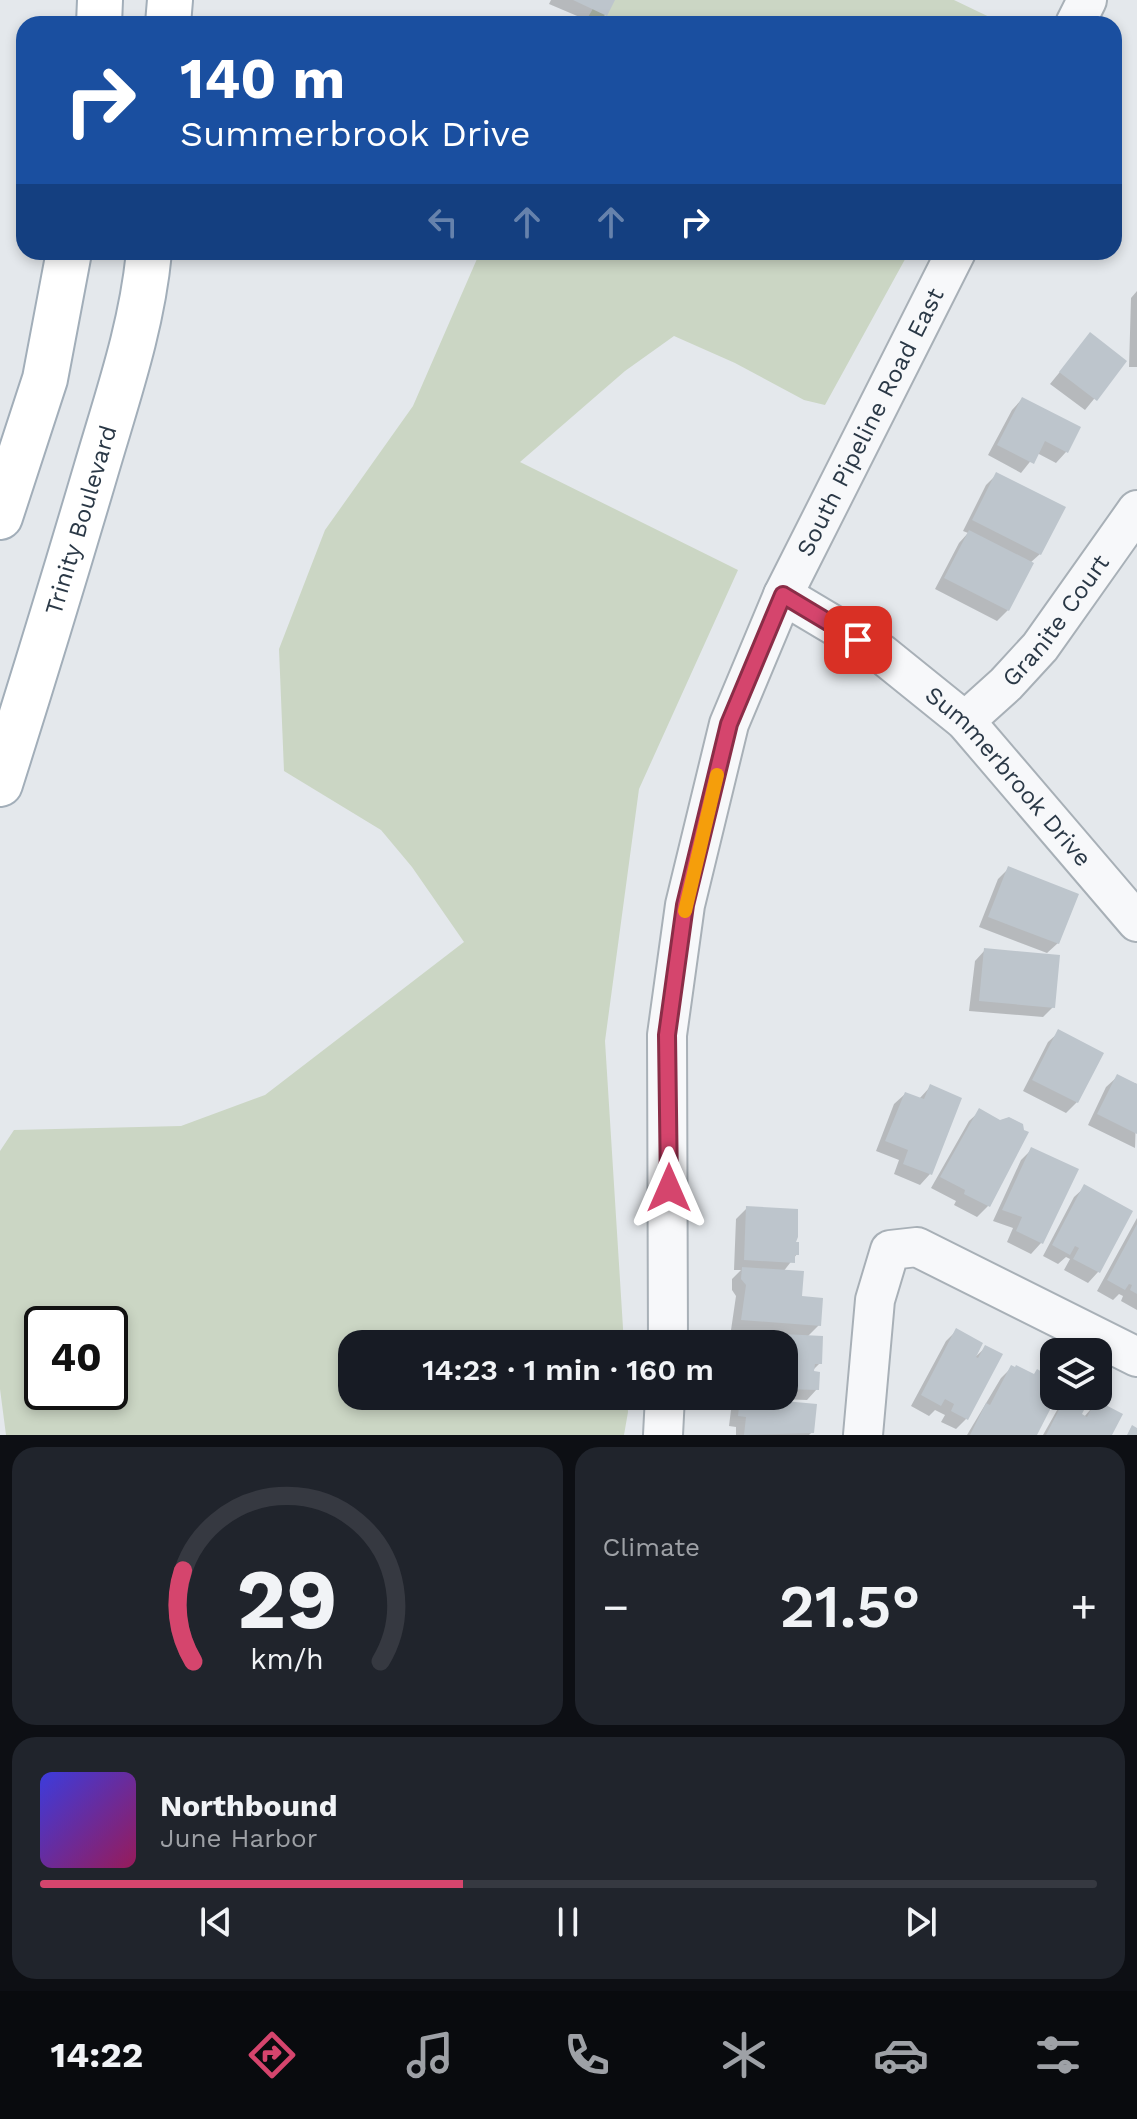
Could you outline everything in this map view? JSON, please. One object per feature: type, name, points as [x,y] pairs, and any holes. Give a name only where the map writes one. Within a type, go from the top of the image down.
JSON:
[{"type":"main road","points":[[0,517],[45,379],[67,260]]},
{"type":"main road","name":"Trinity Boulevard","points":[[0,784],[129,358],[145,292],[148,260]]},
{"type":"street","name":"South Pipeline Road East","points":[[668,1330],[667,1035],[685,905],[729,724],[783,595],[952,260]]},
{"type":"street","name":"Granite Court","points":[[965,721],[1006,684],[1040,647],[1137,510]]},
{"type":"street","name":"Summerbrook Drive","points":[[783,595],[882,654],[965,721],[1137,922]]},
{"type":"street","points":[[863,1435],[875,1300],[890,1250],[917,1247],[1137,1357]]},
{"type":"street","points":[[663,1435],[664,1410]]},
{"type":"green space","points":[[598,0],[954,0],[987,16],[589,16]]},
{"type":"green space","points":[[477,260],[905,260],[825,405],[804,400],[735,363],[674,336],[625,371],[520,462],[738,570],[639,789],[605,1041],[623,1330],[338,1330],[338,1410],[628,1410],[624,1435],[6,1435],[0,1389],[0,1151],[14,1130],[181,1126],[265,1095],[464,942],[412,867],[381,830],[284,771],[279,649],[325,530],[413,406]]},
{"type":"building","points":[[573,0],[615,0],[607,16]]},
{"type":"building","points":[[1090,332],[1127,361],[1097,401],[1059,372]]},
{"type":"building","points":[[1022,397],[1081,427],[1068,453],[1045,441],[1034,464],[997,445]]},
{"type":"building","points":[[996,472],[1066,507],[1041,555],[972,520]]},
{"type":"building","points":[[969,530],[1034,563],[1009,611],[944,578]]},
{"type":"building","points":[[1008,866],[1079,894],[1059,944],[988,917]]},
{"type":"building","points":[[984,948],[1060,955],[1055,1008],[979,1001]]},
{"type":"building","points":[[1058,1029],[1104,1053],[1078,1103],[1032,1080]]},
{"type":"building","points":[[1117,1074],[1137,1084],[1137,1134],[1097,1114]]},
{"type":"building","points":[[930,1084],[962,1098],[932,1175],[903,1164],[908,1150],[885,1141],[905,1092],[924,1099]]},
{"type":"building","points":[[979,1108],[1000,1120],[1009,1117],[1023,1124],[1024,1130],[1029,1132],[990,1207],[940,1177]]},
{"type":"building","points":[[1031,1147],[1079,1169],[1043,1244],[1016,1231],[1022,1217],[1002,1210]]},
{"type":"building","points":[[1084,1184],[1133,1211],[1100,1273],[1073,1259],[1079,1248],[1075,1246],[1070,1255],[1052,1245]]},
{"type":"building","points":[[746,1206],[798,1209],[796,1242],[799,1242],[799,1255],[795,1255],[795,1263],[744,1260]]},
{"type":"building","points":[[1137,1224],[1137,1294],[1130,1290],[1132,1285],[1129,1284],[1125,1290],[1107,1280]]},
{"type":"building","points":[[742,1267],[804,1271],[802,1296],[823,1298],[821,1326],[741,1320],[746,1285],[741,1279]]},
{"type":"building","points":[[956,1328],[983,1343],[976,1357],[985,1345],[1003,1354],[968,1420],[951,1411],[954,1404],[945,1399],[941,1406],[921,1395]]},
{"type":"building","points":[[798,1335],[823,1336],[822,1364],[815,1364],[814,1371],[820,1372],[819,1390],[798,1389]]},
{"type":"building","points":[[1011,1365],[1034,1374],[1037,1369],[1040,1371],[1040,1410],[1050,1410],[1037,1435],[970,1435],[986,1403],[990,1405]]},
{"type":"building","points":[[798,1402],[817,1404],[814,1433],[744,1435],[746,1417],[738,1416],[739,1410],[798,1410]]},
{"type":"building","points":[[1112,1408],[1123,1414],[1112,1435],[1046,1435],[1059,1410],[1084,1410],[1082,1414],[1087,1417],[1091,1410]]},
{"type":"building","points":[[1132,1425],[1137,1428],[1137,1435],[1127,1435]]},
{"type":"slow traffic","points":[[685,911],[717,775]]},
{"type":"route","points":[[669,1188],[667,1035],[685,905],[729,724],[783,595],[858,640]]}]
